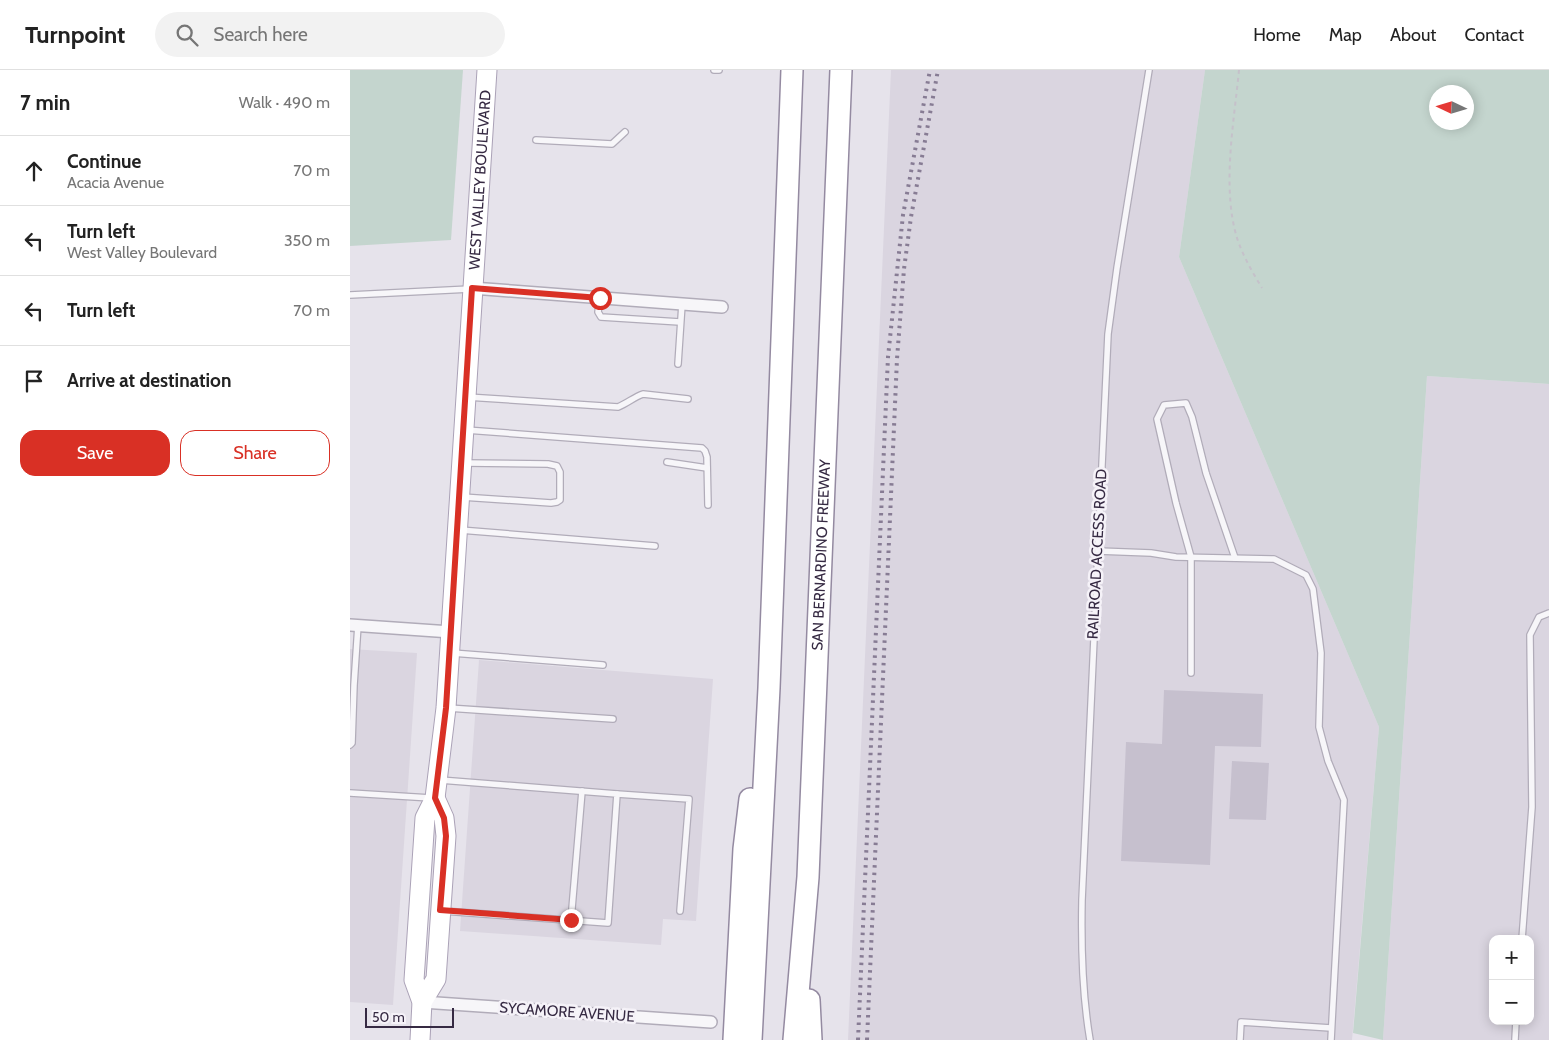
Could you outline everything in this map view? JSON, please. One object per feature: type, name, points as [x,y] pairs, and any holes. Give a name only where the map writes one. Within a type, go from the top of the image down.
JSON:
[{"type":"highway","points":[[751,1040],[769,688],[792,70]]},
{"type":"highway","name":"SAN BERNARDINO FREEWAY","points":[[794,1040],[804,934],[841,70]]},
{"type":"highway","points":[[734,1040],[744,849],[751,785],[769,688]]},
{"type":"highway","points":[[804,934],[811,1040]]},
{"type":"main road","name":"WEST VALLEY BOULEVARD","points":[[422,1002],[414,980],[425,818],[436,789],[446,708],[487,70]]},
{"type":"main road","name":"WEST VALLEY BOULEVARD","points":[[422,1002],[436,979],[446,836],[444,818],[436,789]]},
{"type":"main road","points":[[420,1040],[422,1002]]},
{"type":"street","points":[[472,288],[722,307]]},
{"type":"street","points":[[354,625],[451,632]]},
{"type":"street","name":"SYCAMORE AVENUE","points":[[422,1002],[711,1022]]},
{"type":"lane","points":[[714,70],[719,70]]},
{"type":"lane","name":"RAILROAD ACCESS ROAD","points":[[1090,1040],[1083,977],[1082,900],[1108,334],[1149,70]]},
{"type":"lane","points":[[536,140],[612,144],[625,132]]},
{"type":"lane","points":[[350,295],[472,288]]},
{"type":"lane","points":[[600,298],[598,315],[601,317],[680,322]]},
{"type":"lane","points":[[678,364],[682,304]]},
{"type":"lane","points":[[465,397],[618,407],[643,394],[688,399]]},
{"type":"lane","points":[[1191,673],[1191,557],[1176,503],[1157,419],[1164,405],[1186,403],[1192,416],[1206,473],[1235,558]]},
{"type":"lane","points":[[464,430],[697,447],[705,451],[708,505]]},
{"type":"lane","points":[[460,497],[551,503],[560,500],[560,472],[557,466],[548,464],[462,462]]},
{"type":"lane","points":[[667,462],[707,468]]},
{"type":"lane","points":[[458,529],[655,546]]},
{"type":"lane","points":[[1098,551],[1191,557],[1274,559],[1306,575],[1313,589],[1321,653],[1319,727],[1328,761],[1344,800],[1331,1040]]},
{"type":"lane","points":[[1522,935],[1532,807],[1530,635],[1539,617],[1549,613]]},
{"type":"lane","points":[[350,745],[352,744],[354,625]]},
{"type":"lane","points":[[450,653],[603,665]]},
{"type":"lane","points":[[446,708],[613,719]]},
{"type":"lane","points":[[350,793],[436,789],[582,791],[690,798],[680,911]]},
{"type":"lane","points":[[571,920],[582,791]]},
{"type":"lane","points":[[440,910],[608,923],[617,794]]},
{"type":"lane","points":[[1240,1040],[1241,1022],[1331,1028]]},
{"type":"lane","points":[[1515,1040],[1516,1025]]},
{"type":"path","points":[[1239,70],[1232,139],[1229,200],[1237,239],[1246,261],[1262,288]]},
{"type":"shaded area","points":[[350,70],[463,70],[451,240],[350,246]]},
{"type":"shaded area","points":[[891,70],[1205,70],[1179,257],[1379,727],[1352,1040],[848,1040]]},
{"type":"shaded area","points":[[1205,70],[1549,70],[1549,384],[1427,376],[1383,1040],[1353,1033],[1379,727],[1179,257]]},
{"type":"shaded area","points":[[1427,376],[1549,384],[1549,1040],[1383,1040]]},
{"type":"shaded area","points":[[350,649],[417,653],[393,1005],[350,1002]]},
{"type":"shaded area","points":[[479,660],[713,679],[696,921],[663,919],[661,945],[460,931]]},
{"type":"building","points":[[1164,690],[1263,694],[1261,747],[1215,746],[1210,865],[1121,861],[1126,742],[1162,744]]},
{"type":"building","points":[[1232,761],[1269,763],[1266,820],[1229,819]]},
{"type":"railway","points":[[858,1040],[888,357],[903,215],[930,70]]},
{"type":"railway","points":[[867,1040],[897,359],[904,269],[911,217],[938,70]]},
{"type":"route","points":[[571,920],[440,910],[446,836],[444,818],[435,798],[446,708],[472,288],[600,298]]}]
